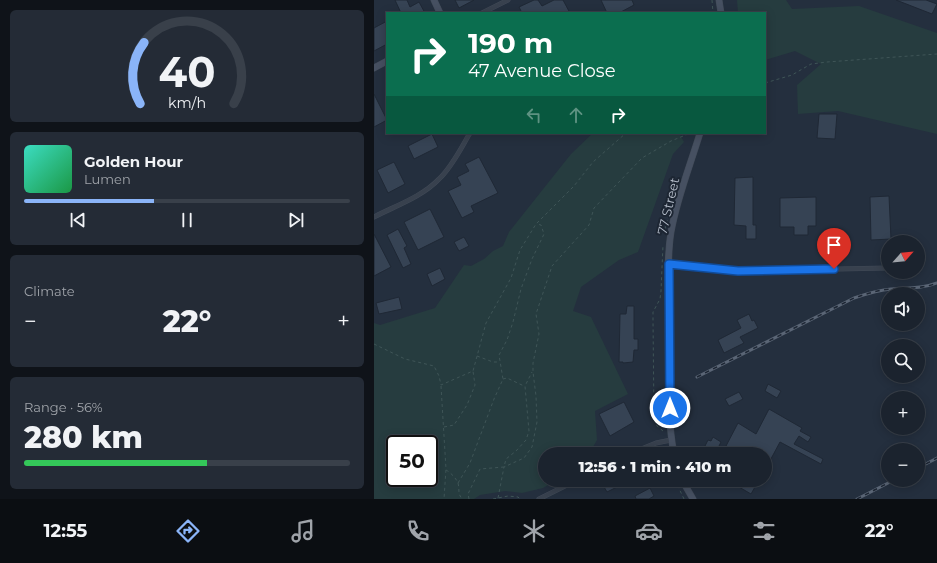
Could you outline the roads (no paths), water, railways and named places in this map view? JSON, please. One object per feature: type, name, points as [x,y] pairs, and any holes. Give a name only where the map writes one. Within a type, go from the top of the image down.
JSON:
[{"type":"main road","points":[[434,0],[440,12]]},
{"type":"main road","points":[[719,0],[721,12]]},
{"type":"main road","points":[[374,68],[386,62]]},
{"type":"main road","name":"77 Street","points":[[672,447],[670,408],[669,264],[671,234],[676,204],[700,134]]},
{"type":"main road","points":[[686,487],[692,499]]},
{"type":"street","points":[[484,12],[508,0]]},
{"type":"street","points":[[374,217],[422,192],[438,181],[469,134]]},
{"type":"street","points":[[669,264],[738,271],[881,268]]},
{"type":"street","points":[[646,447],[671,440]]},
{"type":"street","points":[[539,499],[563,487]]},
{"type":"railway","points":[[697,377],[854,298],[881,290],[920,287],[937,283]]},
{"type":"railway","points":[[925,464],[937,458]]},
{"type":"railway","points":[[857,499],[881,487]]}]
